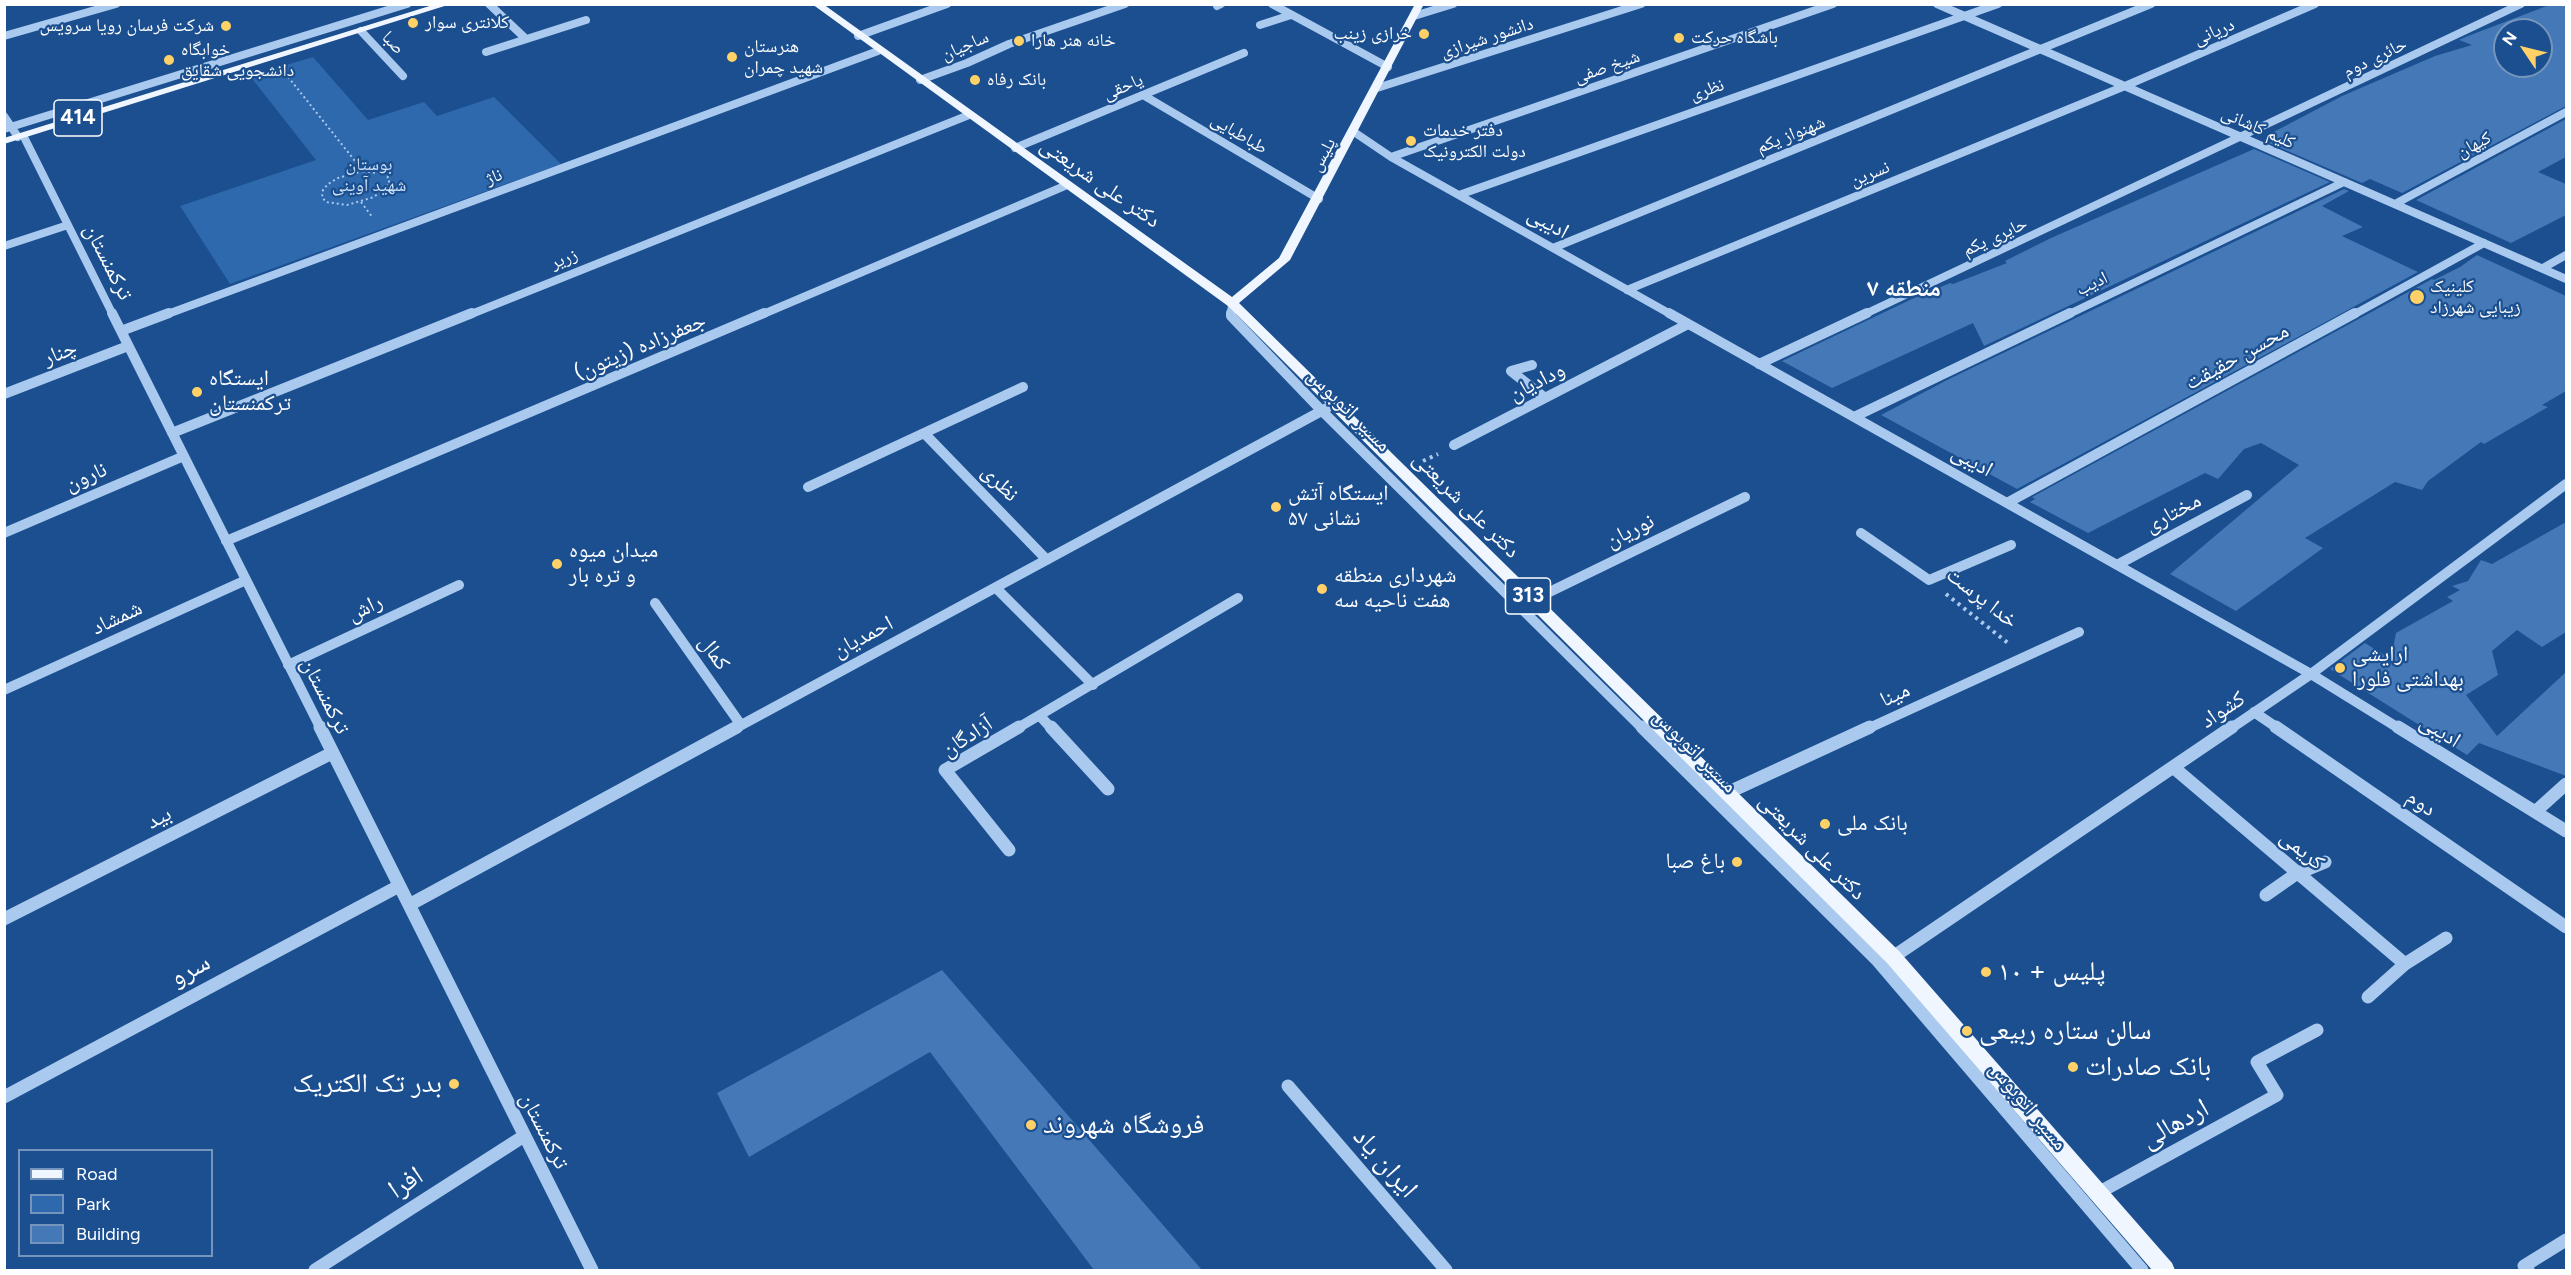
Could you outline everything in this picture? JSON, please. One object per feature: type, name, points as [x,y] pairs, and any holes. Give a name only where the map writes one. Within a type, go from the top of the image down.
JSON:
[{"type":"main road","name":"414","points":[[4,141],[15,133],[136,104],[151,96],[447,4]]},
{"type":"main road","name":"دکتر علی شریعتی","points":[[816,4],[878,51],[1232,303],[1328,408],[1403,471],[1893,957],[2165,1270]]},
{"type":"main road","name":"پلیس","points":[[1232,303],[1284,260],[1319,199],[1419,5]]},
{"type":"main road","name":"414","points":[[4,146],[15,133]]},
{"type":"street","points":[[4,36],[116,4]]},
{"type":"street","points":[[15,133],[407,4]]},
{"type":"street","points":[[489,4],[526,39]]},
{"type":"street","points":[[858,36],[947,4]]},
{"type":"street","name":"ساجیان","points":[[920,80],[1010,44],[1125,4]]},
{"type":"street","points":[[1272,4],[1388,67]]},
{"type":"street","points":[[1414,16],[1453,4]]},
{"type":"street","name":"دانشور شیرازی","points":[[1377,88],[1641,4]]},
{"type":"street","name":"شیخ صفی","points":[[1391,157],[1833,4]]},
{"type":"street","name":"کلیم کاشانی","points":[[1937,4],[2566,279]]},
{"type":"street","name":"نظری","points":[[1459,195],[1998,4]]},
{"type":"street","name":"شهنواز یکم","points":[[1553,248],[2151,4]]},
{"type":"street","name":"دریانی","points":[[2125,86],[2315,4]]},
{"type":"street","name":"حائری دوم","points":[[2242,138],[2521,4]]},
{"type":"street","points":[[1260,25],[1291,15]]},
{"type":"street","points":[[486,52],[586,20]]},
{"type":"street","name":"صبا","points":[[361,31],[403,76]]},
{"type":"street","name":"ناژ","points":[[121,331],[878,51]]},
{"type":"street","name":"یاحقی","points":[[1015,148],[1244,53]]},
{"type":"street","name":"نسرین","points":[[1627,290],[2125,86]]},
{"type":"street","name":"طباطبایی","points":[[1143,95],[1319,199]]},
{"type":"street","name":"کیهان","points":[[2395,204],[2566,112]]},
{"type":"street","name":"زریر","points":[[172,433],[969,115]]},
{"type":"street","name":"ترکمنستان","points":[[4,116],[68,225],[592,1270]]},
{"type":"street","name":"ادیبی","points":[[1354,132],[1391,157],[2311,674],[2566,831]]},
{"type":"street","name":"حایری یکم","points":[[1759,364],[2242,138]]},
{"type":"street","name":"ادیب","points":[[1854,417],[2344,182]]},
{"type":"street","name":"جعفرزاده (زیتون)","points":[[226,541],[1067,185]]},
{"type":"street","points":[[4,246],[68,225]]},
{"type":"street","name":"محسن حقیقت","points":[[2007,503],[2484,243]]},
{"type":"street","points":[[2543,268],[2566,255]]},
{"type":"street","name":"ودادیان","points":[[1454,445],[1688,324]]},
{"type":"street","name":"چنار","points":[[4,394],[128,346]]},
{"type":"street","points":[[1532,365],[1511,371],[1545,398]]},
{"type":"street","points":[[808,487],[1023,387]]},
{"type":"street","name":"احمدیان","points":[[409,905],[1328,408]]},
{"type":"street","name":"مسیر اتوبوس","points":[[1328,408],[1878,961],[2142,1270]]},
{"type":"street","name":"نظری","points":[[925,434],[1047,560]]},
{"type":"street","name":"نارون","points":[[4,533],[184,456]]},
{"type":"street","name":"کشواد","points":[[1893,957],[2311,674],[2566,484]]},
{"type":"street","name":"مختاری","points":[[2117,565],[2247,495]]},
{"type":"street","name":"نوریان","points":[[1533,600],[1745,497]]},
{"type":"street","points":[[1861,533],[1929,580]]},
{"type":"street","name":"خدا پرست","points":[[1929,580],[2011,545]]},
{"type":"street","name":"شمشاد","points":[[4,690],[246,580]]},
{"type":"street","name":"راش","points":[[288,665],[459,585]]},
{"type":"street","points":[[996,588],[1093,686]]},
{"type":"street","name":"آزادگان","points":[[1009,849],[945,770],[1093,686],[1238,598]]},
{"type":"street","name":"کمال","points":[[655,603],[741,725]]},
{"type":"street","name":"مینا","points":[[1727,793],[2079,632]]},
{"type":"street","name":"دوم","points":[[2254,712],[2566,927]]},
{"type":"street","points":[[1040,716],[1108,789]]},
{"type":"street","name":"بید","points":[[4,919],[332,753]]},
{"type":"street","name":"کریمی","points":[[2173,767],[2296,874],[2405,964]]},
{"type":"street","points":[[2535,812],[2566,784]]},
{"type":"street","points":[[2266,895],[2296,874],[2325,862]]},
{"type":"street","name":"سرو","points":[[4,1097],[399,886]]},
{"type":"street","points":[[2368,997],[2405,964],[2446,938]]},
{"type":"street","name":"اردهالی","points":[[2098,1193],[2277,1095],[2257,1062],[2317,1030]]},
{"type":"street","name":"ایران یاد","points":[[1288,1086],[1446,1270]]},
{"type":"street","name":"افرا","points":[[315,1270],[524,1136]]},
{"type":"street","points":[[2528,1270],[2524,1266],[2566,1240]]},
{"type":"path","points":[[274,58],[363,171],[384,174],[389,178],[389,184],[374,197],[354,203],[335,204],[322,197],[323,190],[328,184],[338,178],[363,171]]},
{"type":"path","points":[[1403,471],[1454,445]]},
{"type":"path","name":"خدا پرست","points":[[1929,580],[2025,657]]},
{"type":"green space","name":"بوستان شهید آوینی","points":[[313,57],[368,120],[424,102],[437,116],[494,97],[561,164],[230,284],[180,206],[316,160],[250,76]]},
{"type":"building","points":[[2552,4],[2566,4],[2566,106],[2402,193],[2370,179],[2362,183],[2269,143],[2275,140],[2266,136],[2342,96],[2435,56],[2472,45],[2459,40],[2493,26],[2493,78],[2553,78],[2553,18],[2515,18]]},
{"type":"building","points":[[2566,119],[2566,157],[2538,172],[2566,184],[2566,215],[2511,243],[2416,200]]},
{"type":"building","points":[[2254,149],[2330,182],[1984,346],[1973,323],[1832,388],[1782,361],[1912,299],[2007,263],[2005,261],[2051,238]]},
{"type":"building","points":[[2344,189],[2349,191],[2322,206],[2363,227],[2342,236],[2418,272],[2017,489],[1881,415],[1949,379]]},
{"type":"building","points":[[2477,255],[2566,296],[2566,391],[2542,405],[2548,407],[2484,444],[2481,442],[2428,481],[2422,490],[2395,482],[2305,538],[2323,548],[2236,611],[2170,574],[2299,465],[2261,443],[2244,449],[2218,479],[2205,473],[2088,533],[2030,502],[2035,499],[2032,497],[2432,279],[2460,267]]},
{"type":"building","points":[[2566,522],[2566,632],[2542,647],[2517,630],[2492,651],[2498,675],[2466,695],[2497,736],[2566,672],[2566,776],[2479,743],[2467,755],[2330,669],[2365,643],[2391,659],[2396,633],[2453,601],[2447,597],[2460,590],[2452,586],[2468,581],[2481,560],[2492,564]]},
{"type":"building","name":"فروشگاه شهروند","points":[[942,970],[1202,1270],[1094,1270],[930,1052],[749,1157],[717,1093]]},
{"type":"place","name":"کلانتری سوار","points":[[413,23]]},
{"type":"place","name":"شرکت فرسان رویا سرویس","points":[[226,26]]},
{"type":"place","name":"خرازی زینب","points":[[1424,34]]},
{"type":"place","name":"باشگاه حرکت","points":[[1679,38]]},
{"type":"place","name":"خانه هنر هارا","points":[[1019,41]]},
{"type":"place","name":"هنرستان شهید چمران","points":[[732,57]]},
{"type":"place","name":"خوابگاه دانشجویی شقایق","points":[[169,60]]},
{"type":"place","name":"بانک رفاه","points":[[975,80]]},
{"type":"place","name":"دفتر خدمات دولت الکترونیک","points":[[1411,141]]},
{"type":"place","name":"کلینیک زیبایی شهرزاد","points":[[2417,297]]},
{"type":"place","name":"ایستگاه ترکمنستان","points":[[197,392]]},
{"type":"place","name":"ایستگاه آتش نشانی ۵۷","points":[[1276,507]]},
{"type":"place","name":"میدان میوه و تره بار","points":[[557,564]]},
{"type":"place","name":"شهرداری منطقه هفت ناحیه سه","points":[[1322,589]]},
{"type":"place","name":"ارایشی بهداشتی فلورا","points":[[2340,668]]},
{"type":"place","name":"بانک ملی","points":[[1825,824]]},
{"type":"place","name":"باغ صبا","points":[[1737,862]]},
{"type":"place","name":"پلیس + ۱۰","points":[[1986,972]]},
{"type":"place","name":"سالن ستاره ربیعی","points":[[1967,1031]]},
{"type":"place","name":"بانک صادرات","points":[[2073,1067]]},
{"type":"place","name":"بدر تک الکتریک","points":[[454,1084]]},
{"type":"place","name":"فروشگاه شهروند","points":[[1031,1125]]},
{"type":"district","name":"منطقه ۷","points":[[1904,289]]}]
